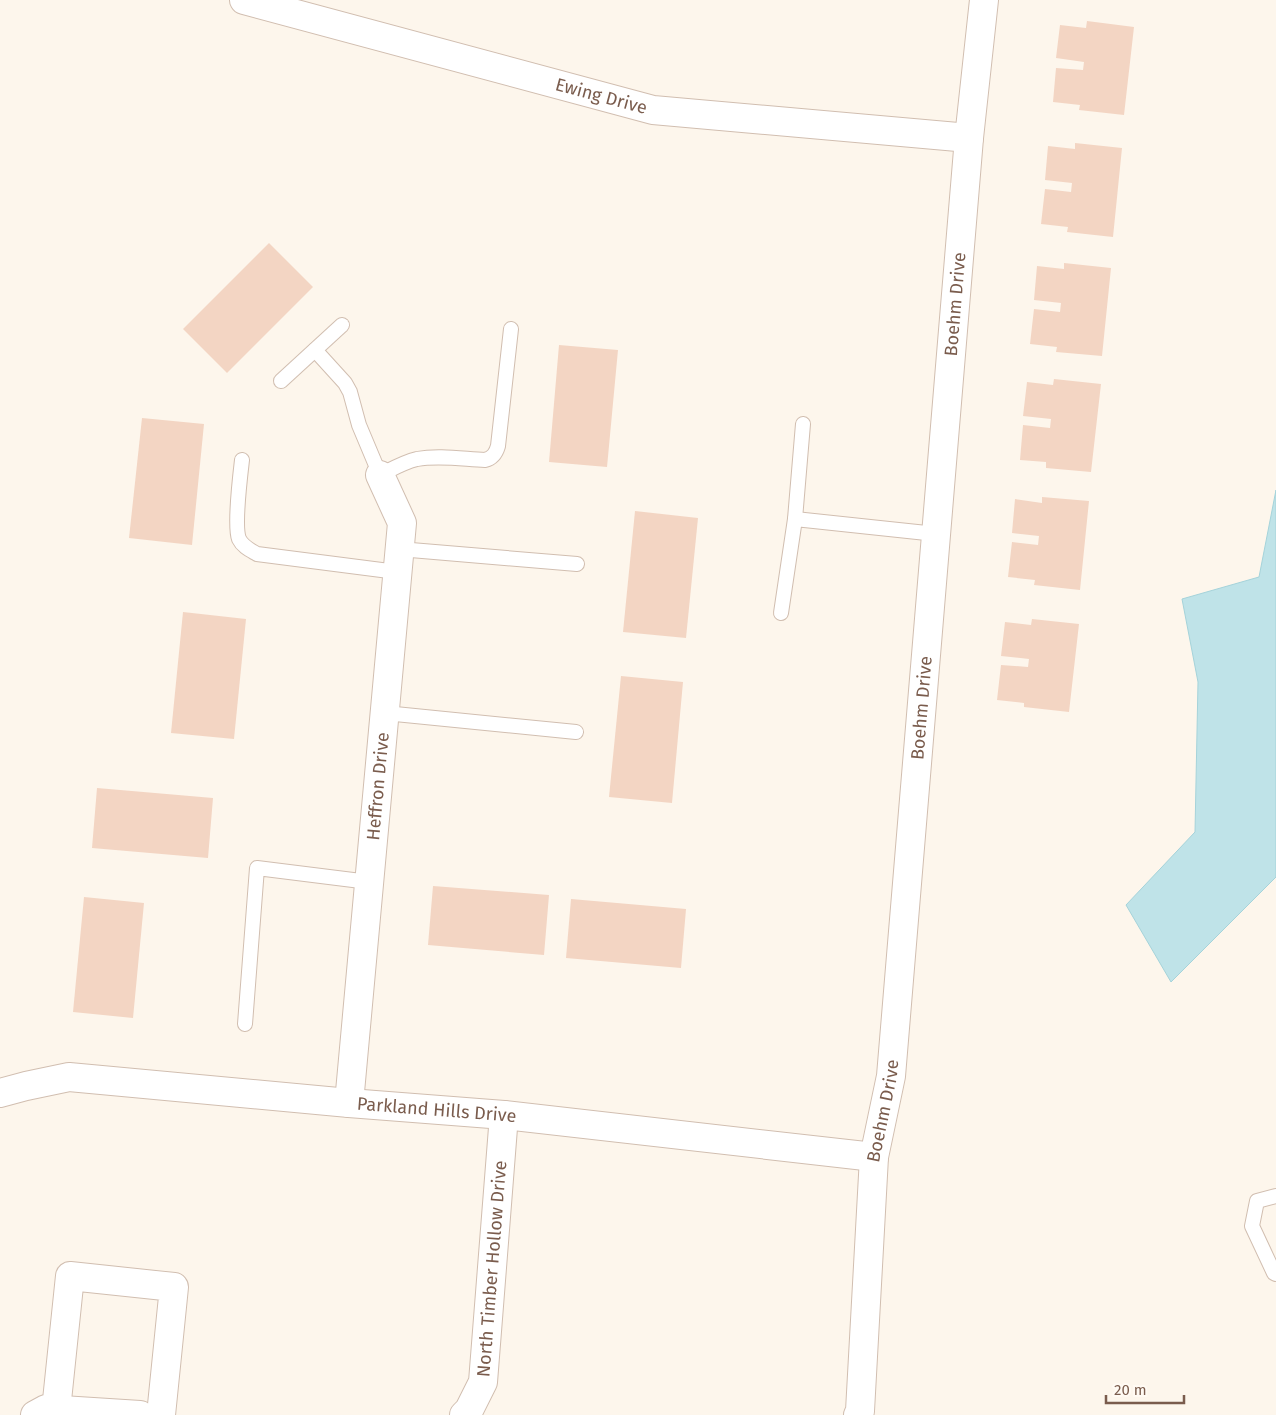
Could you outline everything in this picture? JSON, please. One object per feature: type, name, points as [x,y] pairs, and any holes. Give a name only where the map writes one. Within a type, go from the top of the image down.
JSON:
[{"type":"street","name":"Ewing Drive","points":[[244,0],[653,110],[969,138]]},
{"type":"street","name":"Boehm Drive","points":[[858,1415],[874,1157],[891,1076],[969,138],[984,0]]},
{"type":"street","name":"Heffron Drive","points":[[349,1103],[402,523],[380,475]]},
{"type":"street","name":"Parkland Hills Drive","points":[[0,1093],[69,1077],[349,1103],[504,1115],[874,1157]]},
{"type":"street","name":"North Timber Hollow Drive","points":[[464,1415],[469,1410],[484,1382],[504,1115]]},
{"type":"street","points":[[140,1415],[45,1412],[70,1276],[174,1288],[161,1415]]},
{"type":"lane","points":[[281,381],[342,324]]},
{"type":"lane","points":[[315,350],[345,383],[350,392],[359,425],[380,475],[407,462],[418,459],[485,460],[490,459],[495,454],[498,446],[511,329]]},
{"type":"lane","points":[[781,613],[795,519],[803,424]]},
{"type":"lane","points":[[242,460],[237,526],[239,539],[246,548],[257,554],[398,560],[577,564]]},
{"type":"lane","points":[[795,519],[936,534]]},
{"type":"lane","points":[[384,713],[576,732]]},
{"type":"lane","points":[[245,1024],[257,868],[369,882]]},
{"type":"lane","points":[[1276,1196],[1257,1201],[1252,1226],[1276,1274]]},
{"type":"water","points":[[1276,490],[1276,877],[1171,982],[1126,905],[1195,832],[1198,682],[1182,599],[1259,577]]},
{"type":"building","points":[[1087,21],[1134,27],[1124,115],[1079,110],[1080,105],[1053,102],[1056,68],[1083,70],[1084,62],[1056,58],[1060,25],[1086,28]]},
{"type":"building","points":[[1075,143],[1122,148],[1113,237],[1067,232],[1068,227],[1041,224],[1045,189],[1071,192],[1072,183],[1045,180],[1048,146],[1075,149]]},
{"type":"building","points":[[269,243],[313,287],[227,373],[183,329]]},
{"type":"building","points":[[1064,263],[1111,268],[1102,356],[1056,352],[1057,347],[1030,344],[1034,309],[1060,312],[1061,303],[1034,300],[1037,266],[1064,269]]},
{"type":"building","points":[[559,345],[618,350],[607,467],[549,462]]},
{"type":"building","points":[[1054,379],[1101,384],[1091,472],[1046,468],[1046,462],[1020,460],[1023,425],[1050,428],[1051,419],[1023,416],[1027,382],[1053,385]]},
{"type":"building","points":[[142,418],[204,424],[192,545],[129,538]]},
{"type":"building","points":[[1042,497],[1089,501],[1080,590],[1034,585],[1035,580],[1008,577],[1012,542],[1038,545],[1039,536],[1012,533],[1015,499],[1042,503]]},
{"type":"building","points":[[635,511],[698,518],[686,638],[623,632]]},
{"type":"building","points":[[183,612],[246,619],[234,739],[171,733]]},
{"type":"building","points":[[1032,619],[1079,624],[1069,712],[1024,707],[1024,703],[997,700],[1001,665],[1028,667],[1029,659],[1001,656],[1005,622],[1031,625]]},
{"type":"building","points":[[621,676],[683,682],[672,803],[609,797]]},
{"type":"building","points":[[97,788],[213,798],[208,858],[92,848]]},
{"type":"building","points":[[433,886],[549,895],[544,955],[428,945]]},
{"type":"building","points":[[84,897],[144,903],[133,1018],[73,1012]]},
{"type":"building","points":[[571,899],[686,909],[681,968],[566,958]]}]
